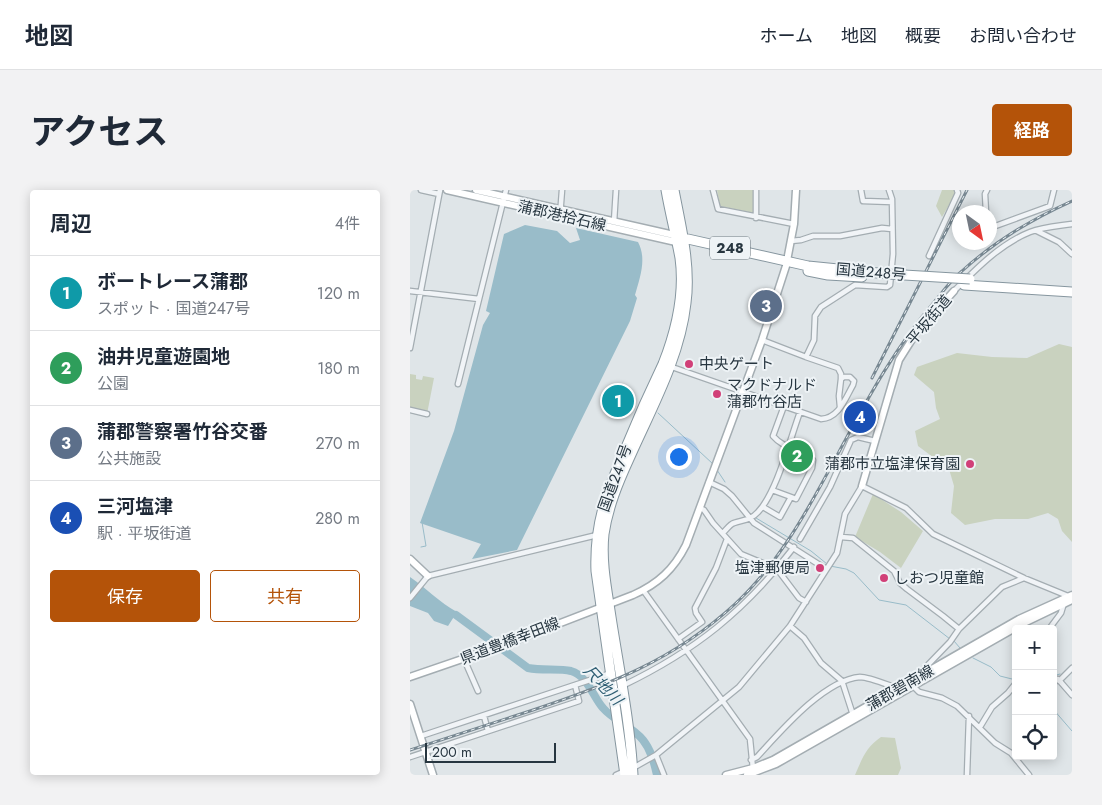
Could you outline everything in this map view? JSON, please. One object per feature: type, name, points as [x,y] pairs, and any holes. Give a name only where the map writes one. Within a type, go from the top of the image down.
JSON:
[{"type":"highway","name":"国道247号","points":[[626,773],[611,673],[605,605],[603,548],[611,500],[669,366],[682,327],[688,276],[666,190]]},
{"type":"highway","name":"国道247号","points":[[626,773],[628,734],[626,719],[605,605],[596,571],[595,550],[605,498],[610,483],[670,345],[681,286],[674,190]]},
{"type":"highway","name":"国道248号","points":[[679,240],[786,263],[831,269],[887,276],[1072,292]]},
{"type":"highway","name":"国道248号","points":[[967,282],[1072,287]]},
{"type":"main road","name":"蒲郡港拾石線","points":[[447,190],[504,196]]},
{"type":"main road","name":"蒲郡港拾石線","points":[[476,190],[679,240]]},
{"type":"main road","name":"県道豊橋幸田線","points":[[410,677],[506,644],[643,590],[660,579],[678,559],[700,508],[762,340],[791,241],[796,190]]},
{"type":"main road","name":"平坂街道","points":[[862,486],[899,360],[916,333],[954,292]]},
{"type":"main road","points":[[410,559],[428,576]]},
{"type":"main road","name":"蒲郡碧南線","points":[[726,775],[752,773],[776,764],[911,684],[1064,603],[1071,597]]},
{"type":"main road","name":"蒲郡碧南線","points":[[752,773],[911,684],[927,672],[1019,619],[1071,597]]},
{"type":"main road","points":[[410,704],[433,775]]},
{"type":"street","points":[[410,348],[440,192],[421,190]]},
{"type":"street","points":[[560,212],[562,190]]},
{"type":"street","points":[[614,225],[616,190]]},
{"type":"street","points":[[713,190],[718,209],[794,224]]},
{"type":"street","points":[[756,190],[756,218]]},
{"type":"street","points":[[862,190],[863,201],[892,202]]},
{"type":"street","points":[[806,356],[814,340],[815,316],[821,307],[854,285],[887,287],[890,285],[893,254],[892,202],[889,190]]},
{"type":"street","points":[[929,256],[958,193],[957,190]]},
{"type":"street","points":[[986,205],[985,194],[987,190]]},
{"type":"street","points":[[997,225],[1050,206],[1054,190]]},
{"type":"street","points":[[458,384],[504,196]]},
{"type":"street","name":"平坂街道","points":[[954,292],[973,272],[1004,247],[1031,232],[1072,224]]},
{"type":"street","points":[[791,241],[813,236],[840,236],[882,228],[892,229]]},
{"type":"street","points":[[1037,231],[1059,242],[1072,254]]},
{"type":"street","points":[[410,292],[479,299]]},
{"type":"street","points":[[762,340],[838,368],[841,374],[838,396],[840,407]]},
{"type":"street","points":[[669,366],[741,393],[820,419],[827,419],[837,413],[854,382],[850,377],[841,379]]},
{"type":"street","points":[[772,490],[796,499],[812,468],[814,460],[808,455],[780,445],[773,436],[784,406]]},
{"type":"street","points":[[410,410],[427,414]]},
{"type":"street","points":[[723,533],[732,523],[743,522],[749,519],[762,507],[772,490],[800,412]]},
{"type":"street","points":[[800,539],[830,487],[851,440],[858,437],[875,441]]},
{"type":"street","points":[[709,482],[724,489],[732,496],[754,523],[828,566]]},
{"type":"street","points":[[862,486],[906,508],[933,534],[1024,578],[1071,597]]},
{"type":"street","name":"平坂街道","points":[[626,773],[654,756],[739,687],[790,626],[837,553],[841,525],[845,514],[862,486]]},
{"type":"street","points":[[762,507],[780,517],[791,497]]},
{"type":"street","points":[[700,508],[704,510],[741,554],[777,570],[799,598],[806,602]]},
{"type":"street","points":[[410,598],[428,576],[597,535]]},
{"type":"street","points":[[840,537],[853,538],[894,571],[900,583],[959,630]]},
{"type":"street","points":[[678,639],[702,622],[696,613],[696,608],[716,568],[727,539]]},
{"type":"street","points":[[621,686],[649,673],[686,651],[720,627],[777,570],[794,547]]},
{"type":"street","points":[[927,672],[922,670],[1002,586],[1024,578]]},
{"type":"street","points":[[643,590],[750,739],[752,773]]},
{"type":"street","points":[[1052,625],[1061,613],[1064,603]]},
{"type":"street","points":[[790,626],[804,638],[822,663],[842,681],[853,715]]},
{"type":"street","points":[[464,659],[478,691]]},
{"type":"street","points":[[1072,668],[1059,681],[1072,695]]},
{"type":"street","points":[[420,736],[611,673]]},
{"type":"street","points":[[751,760],[758,757],[785,727],[816,698],[842,681],[862,677],[899,689]]},
{"type":"street","points":[[911,684],[919,692],[942,698],[969,716],[995,743],[1011,753],[1029,775]]},
{"type":"street","points":[[410,757],[579,701],[577,685]]},
{"type":"street","points":[[980,727],[992,707],[1012,688]]},
{"type":"street","points":[[484,716],[488,731]]},
{"type":"street","points":[[967,775],[969,716]]},
{"type":"street","points":[[654,756],[664,775]]},
{"type":"green space","points":[[717,190],[753,190],[753,213],[720,206]]},
{"type":"green space","points":[[942,190],[956,190],[956,193],[942,217],[936,206]]},
{"type":"green space","points":[[1059,344],[1072,347],[1072,542],[1062,531],[1058,519],[1048,513],[1028,519],[995,519],[965,525],[951,513],[954,486],[949,469],[918,446],[915,431],[940,419],[936,408],[934,392],[914,375],[917,367],[957,353],[1027,358]]},
{"type":"green space","points":[[410,374],[416,375],[416,379],[422,380],[423,376],[434,378],[427,414],[410,410]]},
{"type":"green space","points":[[873,494],[901,512],[923,531],[901,568],[880,552],[855,537]]},
{"type":"green space","points":[[881,737],[895,738],[901,768],[898,775],[855,775],[868,749]]},
{"type":"water","points":[[525,225],[557,231],[570,243],[580,240],[576,228],[638,242],[641,248],[642,268],[635,295],[637,298],[630,321],[517,550],[472,559],[481,544],[420,523],[454,431],[483,325],[490,313],[486,311],[504,234]]},
{"type":"water","points":[[410,577],[457,612],[448,626],[434,621],[428,613],[410,606]]},
{"type":"waterway","points":[[658,413],[713,464]]},
{"type":"waterway","points":[[717,470],[725,482]]},
{"type":"waterway","points":[[756,518],[811,551],[827,564]]},
{"type":"waterway","points":[[421,547],[426,546],[422,522]]},
{"type":"waterway","points":[[830,566],[846,569],[854,573],[879,600],[906,605],[950,639]]},
{"type":"waterway","name":"尺地川","points":[[456,615],[528,668],[566,670],[582,677],[607,713],[634,731],[643,740],[650,752],[657,775]]},
{"type":"waterway","points":[[954,641],[960,648]]},
{"type":"waterway","points":[[973,658],[991,667],[1000,676],[1012,679]]},
{"type":"waterway","points":[[1057,714],[1072,731]]},
{"type":"railway","points":[[872,378],[967,190]]},
{"type":"railway","points":[[410,750],[559,701],[613,681],[663,656],[712,624],[752,587],[781,550],[807,510],[884,372],[921,318],[948,285],[958,274],[1001,240],[1028,223],[1072,201]]},
{"type":"place","name":"蒲郡警察署竹谷交番","points":[[766,306]]},
{"type":"place","name":"中央ゲート","points":[[689,364]]},
{"type":"place","name":"マクドナルド 蒲郡竹谷店","points":[[717,394]]},
{"type":"place","name":"ボートレース蒲郡","points":[[618,401]]},
{"type":"place","name":"三河塩津","points":[[860,417]]},
{"type":"place","name":"油井児童遊園地","points":[[797,456]]},
{"type":"place","name":"蒲郡市立塩津保育園","points":[[970,464]]},
{"type":"place","name":"塩津郵便局","points":[[820,568]]},
{"type":"place","name":"しおつ児童館","points":[[884,578]]}]
